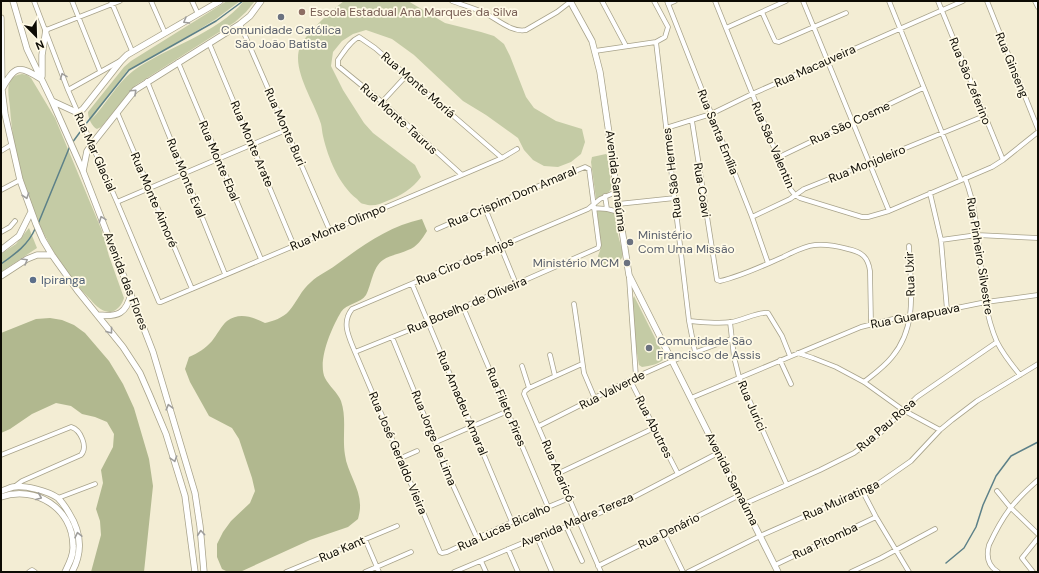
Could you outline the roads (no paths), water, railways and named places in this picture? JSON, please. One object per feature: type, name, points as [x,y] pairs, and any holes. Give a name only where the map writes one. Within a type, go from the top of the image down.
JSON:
[{"type":"street","name":"Avenida das Flores","points":[[13,1],[22,36],[83,171],[155,358],[195,493],[200,526],[204,572]]},
{"type":"street","name":"Rua Mar Glacial","points":[[34,1],[68,90],[159,302]]},
{"type":"street","points":[[72,1],[100,71]]},
{"type":"street","points":[[2,90],[9,76],[17,70],[24,69],[42,79],[42,55],[46,30],[120,1]]},
{"type":"street","points":[[151,1],[165,33]]},
{"type":"street","points":[[192,1],[198,14]]},
{"type":"street","points":[[52,101],[78,113],[83,109],[121,61],[132,51],[220,1]]},
{"type":"street","points":[[83,171],[87,151],[135,90],[209,42],[240,24],[250,16],[261,1]]},
{"type":"street","points":[[452,1],[472,8],[510,27],[523,31],[557,12],[570,1]]},
{"type":"street","name":"Avenida Samaúma","points":[[570,1],[588,32],[595,51],[602,82],[616,192],[629,276],[778,572]]},
{"type":"street","points":[[602,1],[626,46]]},
{"type":"street","points":[[595,51],[656,42],[665,37],[668,26],[654,1]]},
{"type":"street","points":[[667,3],[675,1]]},
{"type":"street","name":"Rua São Valentin","points":[[715,1],[777,158],[791,190],[795,195],[862,217],[868,217],[889,211],[992,167],[1038,132]]},
{"type":"street","points":[[726,28],[786,1]]},
{"type":"street","points":[[803,1],[889,211]]},
{"type":"street","name":"Rua Pinheiro Silvestre","points":[[889,1],[923,88],[974,206],[986,302],[997,342],[1020,375]]},
{"type":"street","name":"Rua São Zeferino","points":[[938,1],[1003,160]]},
{"type":"street","name":"Rua Macauveira","points":[[666,128],[711,114],[752,94],[963,1]]},
{"type":"street","name":"Rua Ginseng","points":[[987,1],[1038,129]]},
{"type":"street","points":[[1036,1],[1038,7]]},
{"type":"street","points":[[112,3],[132,51]]},
{"type":"street","name":"Rua Santa Emília","points":[[667,3],[752,217],[768,263]]},
{"type":"street","points":[[762,12],[777,42],[846,13]]},
{"type":"street","points":[[1,18],[3,114],[20,180],[31,212],[43,240],[52,255],[77,290],[123,347],[140,373],[166,434],[185,496],[195,572]]},
{"type":"street","name":"Rua Monte Buri","points":[[240,24],[330,231]]},
{"type":"street","name":"Rua Monte Moriá","points":[[337,63],[346,48],[359,37],[375,48],[502,158]]},
{"type":"street","name":"Rua Monte Arate","points":[[209,42],[294,246]]},
{"type":"street","name":"Rua São Hermes","points":[[656,42],[695,352]]},
{"type":"street","points":[[68,90],[100,71],[121,61]]},
{"type":"street","name":"Rua Monte Ebal","points":[[178,62],[260,259]]},
{"type":"street","name":"Rua Monte Taurus","points":[[337,63],[338,66],[382,102],[462,176]]},
{"type":"street","points":[[382,102],[406,76]]},
{"type":"street","name":"Rua Monte Eval","points":[[147,81],[226,274]]},
{"type":"street","name":"Rua São Cosme","points":[[777,158],[923,88]]},
{"type":"street","name":"Rua Monte Aimoré","points":[[117,111],[192,289]]},
{"type":"street","name":"Rua Monjoleiro","points":[[752,217],[790,199],[804,189],[984,116]]},
{"type":"street","name":"Rua Coavi","points":[[692,121],[715,277],[718,281],[741,276],[768,263]]},
{"type":"street","points":[[117,202],[286,130]]},
{"type":"street","points":[[1,151],[11,145]]},
{"type":"street","name":"Rua Monte Olimpo","points":[[159,302],[462,176],[502,158],[517,149]]},
{"type":"street","name":"Rua Crispim Dom Amaral","points":[[437,229],[588,167],[594,206]]},
{"type":"street","points":[[1,190],[20,180]]},
{"type":"street","points":[[594,206],[605,196],[616,192]]},
{"type":"street","points":[[930,194],[941,240],[947,310]]},
{"type":"street","points":[[605,196],[607,209]]},
{"type":"street","points":[[618,204],[675,198]]},
{"type":"street","points":[[594,206],[619,212]]},
{"type":"street","name":"Rua Ciro dos Anjos","points":[[355,352],[346,330],[348,316],[352,309],[594,206]]},
{"type":"street","name":"Rua Botelho de Oliveira","points":[[355,352],[427,323],[598,248],[594,206]]},
{"type":"street","points":[[485,208],[516,284]]},
{"type":"street","points":[[1,250],[19,236],[31,212]]},
{"type":"street","points":[[1,232],[10,227],[15,221]]},
{"type":"street","points":[[941,240],[978,235],[1038,238]]},
{"type":"street","points":[[768,263],[799,249],[814,245],[836,246],[860,253],[869,262],[871,324]]},
{"type":"street","name":"Rua Uxir","points":[[864,382],[882,367],[898,349],[908,328],[911,316],[909,246]]},
{"type":"street","points":[[1,276],[27,259],[37,255],[52,255]]},
{"type":"street","points":[[629,276],[636,377]]},
{"type":"street","name":"Rua Amadeu Amaral","points":[[412,284],[427,323],[512,522]]},
{"type":"street","points":[[98,315],[108,316],[119,314],[127,306],[131,293]]},
{"type":"street","name":"Rua Guarapuava","points":[[691,398],[851,330],[871,324],[986,302],[1038,295]]},
{"type":"street","points":[[574,304],[582,364],[586,381],[594,399]]},
{"type":"street","name":"Rua Fileto Pires","points":[[463,307],[548,508]]},
{"type":"street","points":[[690,321],[730,322],[743,320],[762,313],[768,313],[782,336],[790,356]]},
{"type":"street","name":"Rua Jurici","points":[[730,322],[731,339],[739,377],[787,486]]},
{"type":"street","name":"Rua Jorge de Lima","points":[[392,337],[477,538]]},
{"type":"street","name":"Rua Valverde","points":[[539,426],[636,377],[672,361],[731,339]]},
{"type":"street","name":"Rua Pau Rosa","points":[[744,504],[787,486],[854,453],[877,436],[917,397],[997,342]]},
{"type":"street","name":"Rua José Geraldo Vieira","points":[[355,352],[401,458],[438,549],[442,553]]},
{"type":"street","points":[[797,353],[813,358],[864,382],[903,410],[940,430]]},
{"type":"street","points":[[550,355],[555,376]]},
{"type":"street","points":[[780,360],[791,384]]},
{"type":"street","points":[[522,366],[529,388],[582,364]]},
{"type":"street","name":"Rua Muiratinga","points":[[688,572],[760,536],[863,492],[885,480],[906,465],[940,430],[977,401],[1038,364]]},
{"type":"street","name":"Rua Abutres","points":[[630,380],[678,474]]},
{"type":"street","name":"Rua Acaricó","points":[[529,388],[524,394],[601,572]]},
{"type":"street","points":[[436,442],[508,411]]},
{"type":"street","points":[[1,455],[71,427],[75,428],[81,437],[84,448],[81,455],[22,481],[13,487],[1,491]]},
{"type":"street","points":[[559,473],[654,428]]},
{"type":"street","points":[[401,458],[417,451]]},
{"type":"street","name":"Avenida Madre Tereza","points":[[454,572],[536,537],[580,522],[628,500],[718,453]]},
{"type":"street","points":[[998,572],[994,570],[987,556],[988,548],[998,526],[1010,507],[1038,480]]},
{"type":"street","points":[[58,498],[95,484]]},
{"type":"street","points":[[13,487],[37,489],[58,498],[73,519],[78,533],[80,547],[72,572]]},
{"type":"street","points":[[997,490],[1010,507],[1038,534]]},
{"type":"street","points":[[863,492],[909,572]]},
{"type":"street","points":[[1,497],[16,493],[33,495],[50,503],[64,517],[71,532],[74,545],[72,557],[65,572]]},
{"type":"street","name":"Rua Denário","points":[[598,566],[740,495]]},
{"type":"street","name":"Rua Lucas Bicalho","points":[[442,553],[565,500]]},
{"type":"street","name":"Rua Pitomba","points":[[775,565],[876,517]]},
{"type":"street","name":"Rua Kant","points":[[286,572],[397,526]]},
{"type":"street","points":[[566,526],[582,561]]},
{"type":"street","points":[[851,572],[935,529]]},
{"type":"street","points":[[664,533],[683,572]]},
{"type":"street","points":[[536,537],[552,572]]},
{"type":"street","points":[[1033,572],[1022,558],[1038,538]]},
{"type":"street","points":[[365,539],[379,572]]},
{"type":"street","points":[[508,549],[518,572]]},
{"type":"street","points":[[365,572],[411,552]]},
{"type":"street","points":[[481,561],[486,572]]},
{"type":"street","points":[[29,572],[32,570],[35,572]]},
{"type":"waterway","points":[[85,125],[129,70],[216,21],[243,1]]},
{"type":"waterway","points":[[72,143],[83,128]]},
{"type":"waterway","points":[[38,224],[70,146]]},
{"type":"waterway","points":[[1,264],[16,253],[29,240],[35,229]]},
{"type":"waterway","points":[[946,563],[964,548],[976,527],[983,505],[996,476],[1011,456],[1038,442]]},
{"type":"place","name":"Escola Estadual Ana Marques da Silva","points":[[302,12]]},
{"type":"place","name":"Comunidade Católica São João Batista","points":[[281,17]]},
{"type":"place","name":"Ministério Com Uma Missão","points":[[630,242]]},
{"type":"place","name":"Ministério MCM","points":[[627,263]]},
{"type":"place","name":"Ipiranga","points":[[33,280]]},
{"type":"place","name":"Comunidade São Francisco de Assis","points":[[649,348]]}]
